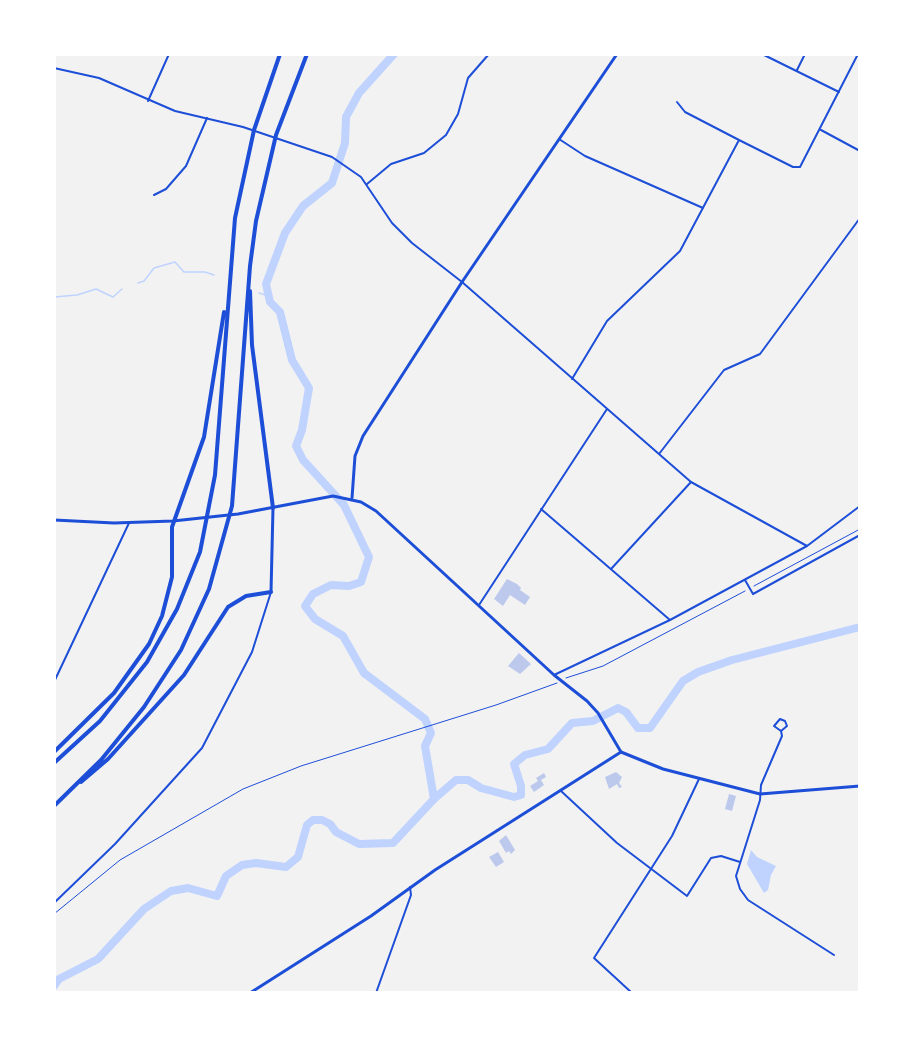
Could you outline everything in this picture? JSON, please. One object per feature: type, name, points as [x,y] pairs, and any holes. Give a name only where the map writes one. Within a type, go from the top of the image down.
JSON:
[{"type":"highway","points":[[54,763],[110,710],[156,649],[184,595],[206,529],[215,475],[232,241],[243,174],[261,108],[280,54]]},
{"type":"highway","points":[[69,792],[123,734],[170,669],[204,603],[232,506],[250,266],[270,157],[307,54]]},
{"type":"highway","points":[[250,266],[252,345],[273,508]]},
{"type":"highway","points":[[54,752],[104,704],[136,663],[154,634],[170,588],[173,521],[204,437],[228,287]]},
{"type":"highway","points":[[54,806],[108,759],[184,675],[228,607],[246,596],[271,592]]},
{"type":"main road","points":[[352,498],[354,463],[359,442],[462,282],[617,54]]},
{"type":"main road","points":[[54,520],[129,523],[173,521],[273,508],[334,496],[352,498],[376,511],[598,713],[621,752],[643,762],[699,780],[760,794],[860,786]]},
{"type":"main road","points":[[271,592],[273,508]]},
{"type":"main road","points":[[250,993],[334,941],[410,887],[621,752]]},
{"type":"street","points":[[148,101],[170,54]]},
{"type":"street","points":[[367,184],[391,164],[424,153],[446,135],[458,114],[468,78],[489,54]]},
{"type":"street","points":[[762,54],[839,92]]},
{"type":"street","points":[[797,71],[805,54]]},
{"type":"street","points":[[677,102],[685,112],[793,167],[800,167],[858,54]]},
{"type":"street","points":[[54,68],[99,78],[175,111],[246,128],[332,157],[345,165],[367,184],[392,223],[412,243],[462,282],[691,482],[807,546]]},
{"type":"street","points":[[154,195],[166,189],[186,166],[207,118]]},
{"type":"street","points":[[821,130],[860,151]]},
{"type":"street","points":[[559,139],[585,156],[703,208]]},
{"type":"street","points":[[572,379],[607,321],[680,251],[739,140]]},
{"type":"street","points":[[660,454],[724,370],[760,354],[860,218]]},
{"type":"street","points":[[479,606],[607,409]]},
{"type":"street","points":[[610,569],[691,482]]},
{"type":"street","points":[[554,675],[670,620],[807,546],[860,506]]},
{"type":"street","points":[[541,508],[670,620]]},
{"type":"street","points":[[54,682],[129,523]]},
{"type":"street","points":[[745,579],[753,594],[860,535]]},
{"type":"street","points":[[54,903],[116,844],[202,748],[252,652],[271,592]]},
{"type":"street","points":[[781,731],[774,726],[775,721],[780,718],[787,724],[781,731],[782,736],[760,794],[736,876],[740,889],[748,900],[834,955]]},
{"type":"street","points":[[632,993],[594,958],[672,837],[699,780]]},
{"type":"street","points":[[561,791],[617,843],[687,896],[711,858],[721,856],[740,862]]},
{"type":"street","points":[[376,993],[411,895],[410,887]]},
{"type":"path","points":[[54,914],[120,860],[226,797],[301,766],[512,700],[572,675],[603,666],[860,529]]},
{"type":"water","points":[[751,850],[757,857],[776,866],[771,875],[768,890],[764,893],[747,864]]},
{"type":"building","points":[[507,579],[517,584],[520,590],[530,597],[525,605],[510,595],[503,606],[494,599]]},
{"type":"building","points":[[519,653],[531,664],[520,674],[508,666]]},
{"type":"building","points":[[616,772],[622,777],[619,783],[622,787],[619,788],[617,784],[609,789],[605,777]]},
{"type":"building","points":[[544,773],[546,777],[541,780],[544,785],[534,792],[530,786]]},
{"type":"building","points":[[729,794],[736,796],[732,811],[725,809]]},
{"type":"building","points":[[506,835],[515,850],[511,854],[509,851],[506,853],[499,841]]},
{"type":"building","points":[[498,852],[504,862],[496,867],[489,857]]},
{"type":"waterway","points":[[394,54],[359,93],[346,117],[345,143],[332,183],[303,206],[285,233],[266,284],[270,302],[280,312],[292,360],[309,388],[302,430],[296,446],[303,460],[344,505],[369,557],[361,582],[349,586],[331,585],[313,594],[305,606],[315,619],[343,636],[364,673],[425,719],[431,733],[425,746],[434,799]]},
{"type":"waterway","points":[[138,283],[144,281],[154,268],[175,262],[184,272],[205,272],[214,275]]},
{"type":"waterway","points":[[54,297],[77,295],[96,289],[113,297],[122,289]]},
{"type":"waterway","points":[[259,293],[269,296]]},
{"type":"waterway","points":[[54,986],[59,979],[98,959],[144,909],[171,891],[188,888],[217,896],[226,876],[242,865],[256,863],[286,867],[298,857],[307,825],[313,820],[322,820],[330,824],[336,832],[359,844],[393,843],[434,799],[456,780],[468,780],[481,788],[514,797],[521,795],[521,786],[514,764],[525,755],[548,749],[572,723],[593,721],[618,708],[626,712],[638,728],[650,728],[683,681],[698,672],[732,660],[860,627]]}]
